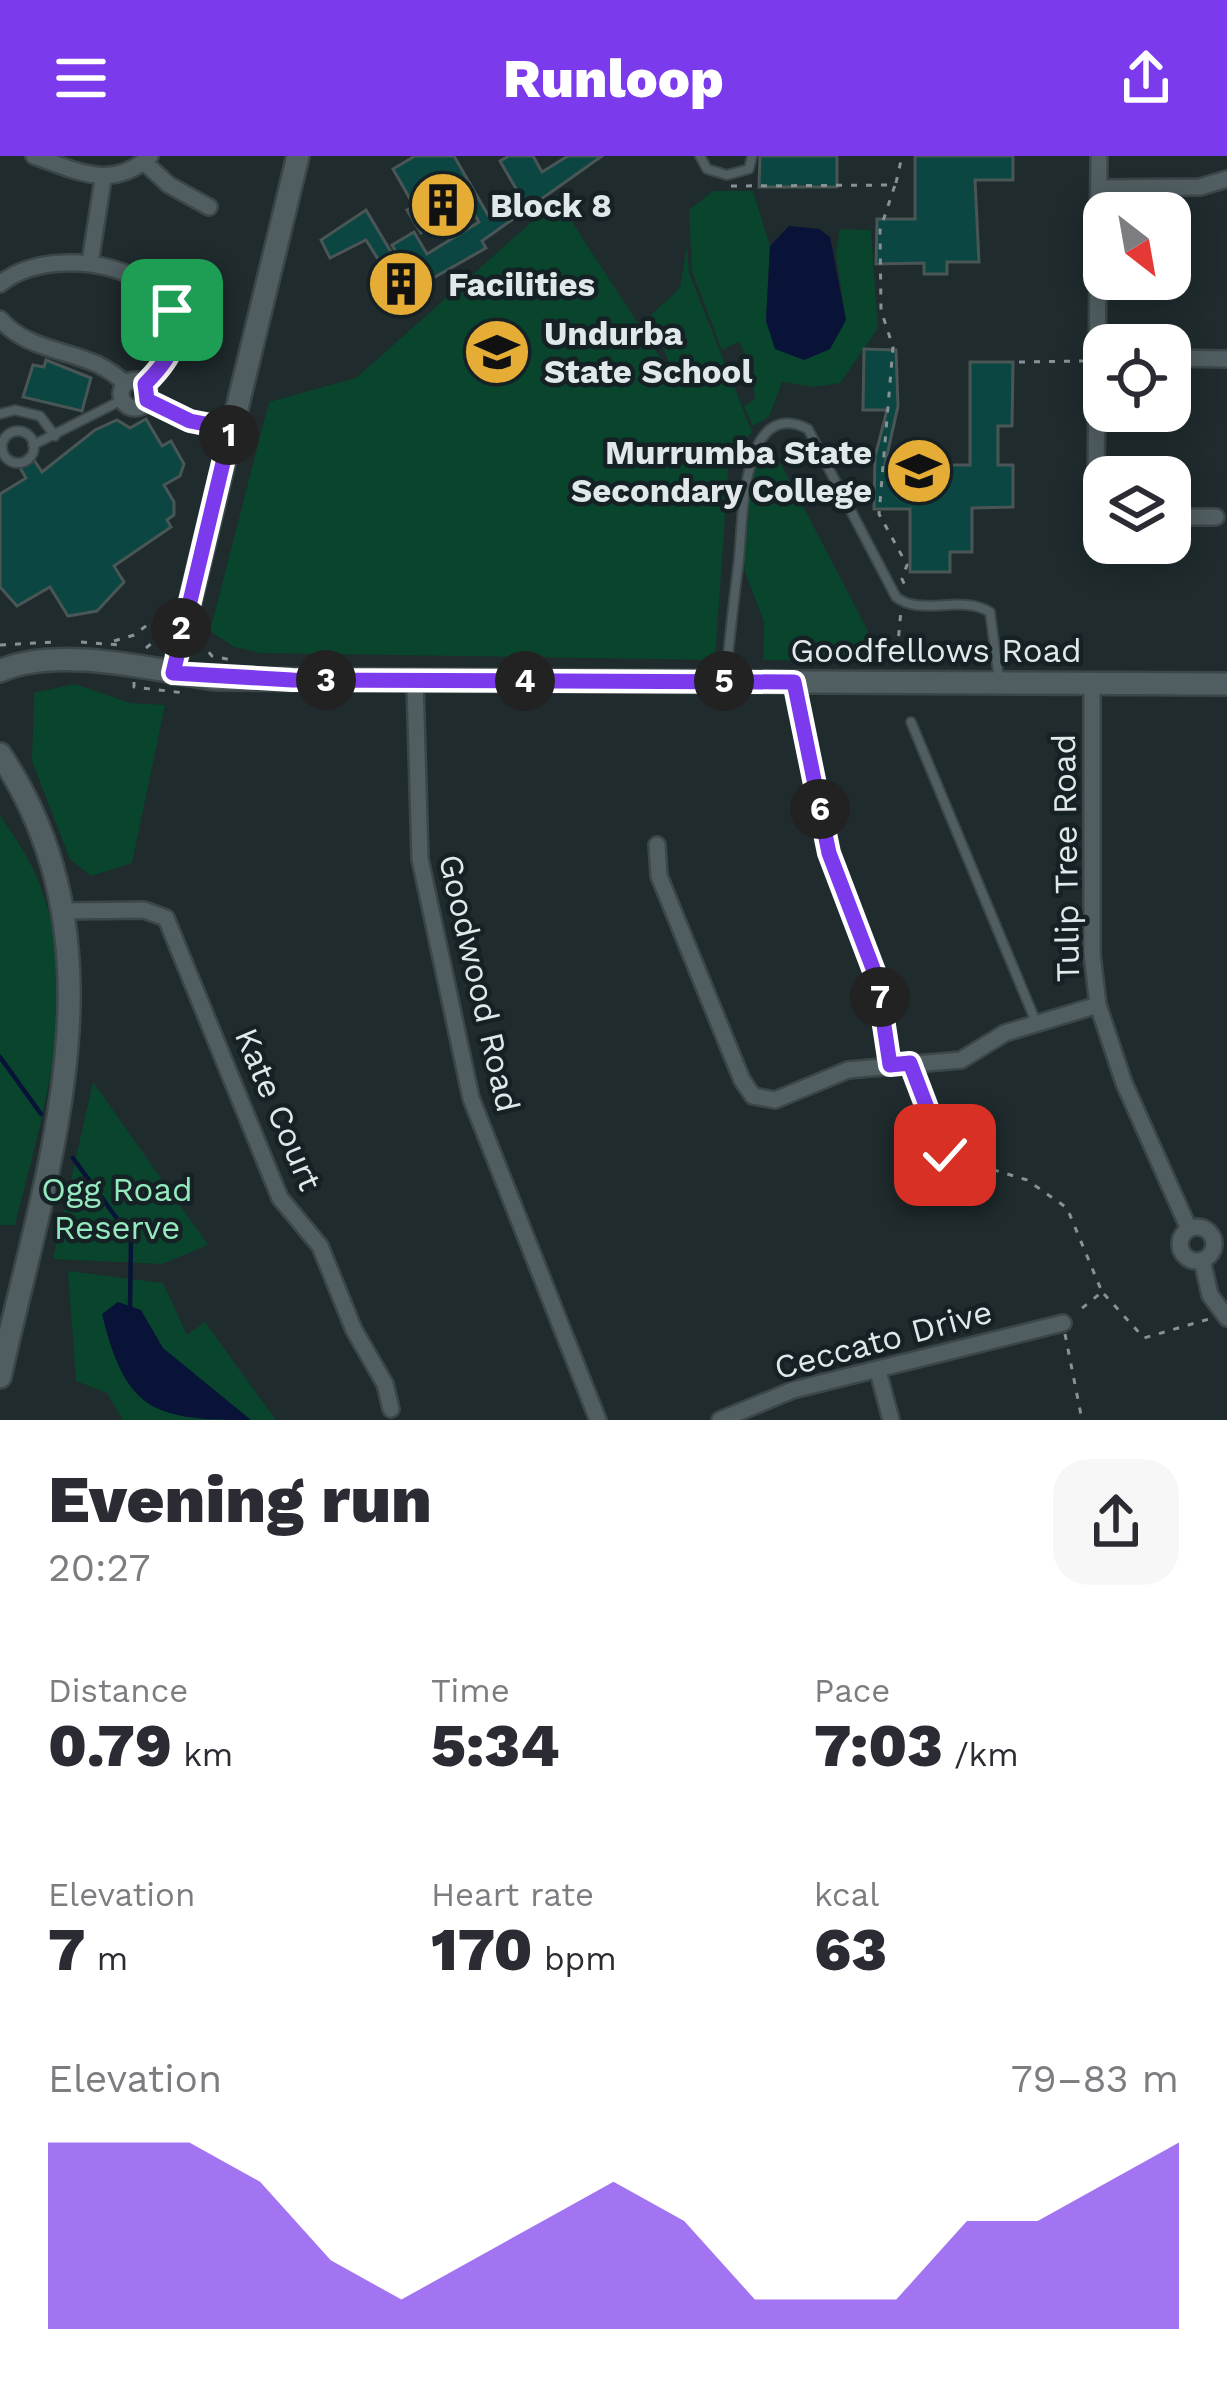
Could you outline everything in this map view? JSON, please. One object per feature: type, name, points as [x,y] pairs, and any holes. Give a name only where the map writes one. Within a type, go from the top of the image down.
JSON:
[{"type":"street","points":[[34,156],[103,179],[120,177],[147,159],[169,185],[208,207]]},
{"type":"street","points":[[173,673],[298,156]]},
{"type":"street","points":[[1099,156],[1101,324]]},
{"type":"street","points":[[90,263],[103,179]]},
{"type":"street","points":[[1099,188],[1200,187],[1227,179]]},
{"type":"street","points":[[0,284],[36,264],[90,263],[147,283],[172,310],[172,351],[133,408],[97,363],[26,342],[0,320]]},
{"type":"street","points":[[1191,358],[1227,359]]},
{"type":"street","points":[[123,392],[134,379],[190,421],[231,429]]},
{"type":"street","points":[[1191,517],[1216,517]]},
{"type":"street","name":"Goodfellows Road","points":[[0,671],[26,660],[58,658],[216,679],[1227,684]]},
{"type":"street","name":"Goodwood Road","points":[[415,681],[420,859],[471,1098],[598,1420]]},
{"type":"street","points":[[794,682],[829,853],[877,979],[890,1065]]},
{"type":"street","name":"Tulip Tree Road","points":[[1092,684],[1092,954],[1098,1005],[1124,1083],[1189,1229],[1180,1242],[1183,1253],[1202,1260]]},
{"type":"street","points":[[0,754],[38,824],[65,911],[72,963],[68,1066],[0,1377]]},
{"type":"street","points":[[657,845],[659,876],[742,1080],[753,1096],[775,1100],[840,1072],[962,1060],[1005,1034],[1098,1005]]},
{"type":"street","name":"Kate Court","points":[[65,911],[144,910],[166,918],[280,1198],[320,1246],[355,1330],[386,1384],[391,1409]]},
{"type":"street","points":[[1189,1229],[1220,1231],[1213,1250],[1202,1260],[1210,1295],[1224,1315]]},
{"type":"street","name":"Ceccato Drive","points":[[721,1420],[794,1390],[1063,1323]]},
{"type":"street","points":[[878,1371],[891,1420]]},
{"type":"lane","points":[[700,156],[707,169],[727,175],[749,169],[752,156]]},
{"type":"lane","points":[[33,445],[123,392]]},
{"type":"lane","points":[[0,414],[15,410],[40,416],[55,436]]},
{"type":"lane","points":[[726,681],[746,477],[761,440],[776,425],[793,422],[808,429],[902,602],[967,604],[990,611],[999,683]]},
{"type":"lane","points":[[18,431],[33,445],[30,457],[17,463],[1,449],[4,439],[18,431]]},
{"type":"lane","points":[[911,722],[1036,1023]]},
{"type":"path","points":[[896,667],[907,565],[879,514],[880,456],[891,416],[893,347],[880,310],[880,230],[902,156]]},
{"type":"path","points":[[727,175],[729,186],[895,185]]},
{"type":"path","points":[[1019,362],[1083,359]]},
{"type":"path","points":[[76,642],[134,635],[167,610],[157,639],[138,650]]},
{"type":"path","points":[[112,641],[124,647]]},
{"type":"path","points":[[0,645],[58,642]]},
{"type":"path","points":[[910,1063],[945,1155],[1027,1180],[1067,1208],[1102,1292],[1144,1338],[1224,1315]]},
{"type":"path","points":[[1082,1420],[1063,1323],[1102,1292]]},
{"type":"green space","points":[[713,191],[753,191],[770,246],[766,322],[846,321],[836,253],[840,229],[871,230],[878,328],[840,383],[814,387],[782,382],[769,417],[753,426],[744,406],[755,399],[751,366],[739,342],[722,350],[692,272],[689,210]]},
{"type":"green space","name":"Undurba State School","points":[[566,213],[677,383],[650,316],[680,288],[687,244],[689,273],[752,432],[729,459],[715,660],[260,653],[234,647],[210,631],[269,402],[356,378],[534,220]]},
{"type":"green space","points":[[765,451],[778,458],[868,631],[866,642],[840,661],[763,660],[764,622],[744,569],[752,475]]},
{"type":"green space","points":[[75,684],[130,703],[165,705],[132,863],[91,876],[70,859],[32,761],[34,693]]},
{"type":"green space","points":[[0,815],[34,871],[57,958],[58,1002],[47,1093],[15,1225],[0,1225]]},
{"type":"green space","name":"Ogg Road Reserve","points":[[93,1082],[208,1245],[162,1264],[53,1259]]},
{"type":"green space","points":[[68,1271],[163,1283],[187,1335],[205,1322],[276,1420],[123,1420],[107,1393],[76,1381]]},
{"type":"water","points":[[789,226],[819,229],[830,237],[846,320],[830,349],[804,360],[775,349],[766,321],[770,246]]},
{"type":"water","points":[[118,1302],[141,1310],[163,1348],[251,1420],[168,1413],[134,1391],[111,1347],[102,1314]]},
{"type":"building","points":[[415,156],[454,156],[488,215],[518,192],[500,161],[509,156],[533,156],[542,172],[568,156],[602,156],[482,241],[486,248],[391,302],[384,290],[409,275],[392,245],[414,232],[427,254],[479,222],[469,205],[421,233],[407,210],[414,206],[393,169]]},
{"type":"building","points":[[760,156],[837,156],[837,187],[759,187]]},
{"type":"building","points":[[915,156],[1013,156],[1013,180],[975,180],[979,262],[947,262],[947,274],[924,274],[924,263],[876,264],[877,219],[915,219]]},
{"type":"building","points":[[366,210],[391,252],[378,259],[366,240],[330,258],[321,240]]},
{"type":"building","points":[[864,349],[896,350],[898,406],[885,464],[925,464],[925,454],[945,454],[945,465],[970,465],[970,362],[1013,362],[1012,426],[998,426],[998,465],[1013,465],[1013,507],[972,508],[972,552],[950,552],[950,572],[910,572],[910,509],[874,509],[875,457],[887,410],[863,410]]},
{"type":"building","points":[[46,360],[91,378],[82,411],[23,397],[33,365],[44,367]]},
{"type":"building","points":[[146,419],[162,446],[171,441],[184,464],[180,476],[164,485],[174,502],[174,515],[167,520],[171,527],[114,566],[124,582],[97,611],[68,616],[50,587],[17,606],[0,587],[0,494],[26,478],[19,466],[32,457],[42,472],[95,430],[117,420],[130,428]]},
{"type":"waterway","points":[[0,1057],[41,1114]]},
{"type":"waterway","points":[[73,1158],[131,1238],[130,1308]]},
{"type":"place","name":"Block 8","points":[[443,205]]},
{"type":"place","name":"Facilities","points":[[401,284]]},
{"type":"place","name":"Undurba State School","points":[[497,352]]},
{"type":"place","name":"Murrumba State Secondary College","points":[[919,471]]},
{"type":"route","points":[[172,310],[175,343],[168,360],[145,384],[147,400],[190,421],[231,429],[173,673],[216,679],[794,682],[829,853],[877,979],[890,1065],[910,1063],[945,1155]]}]
